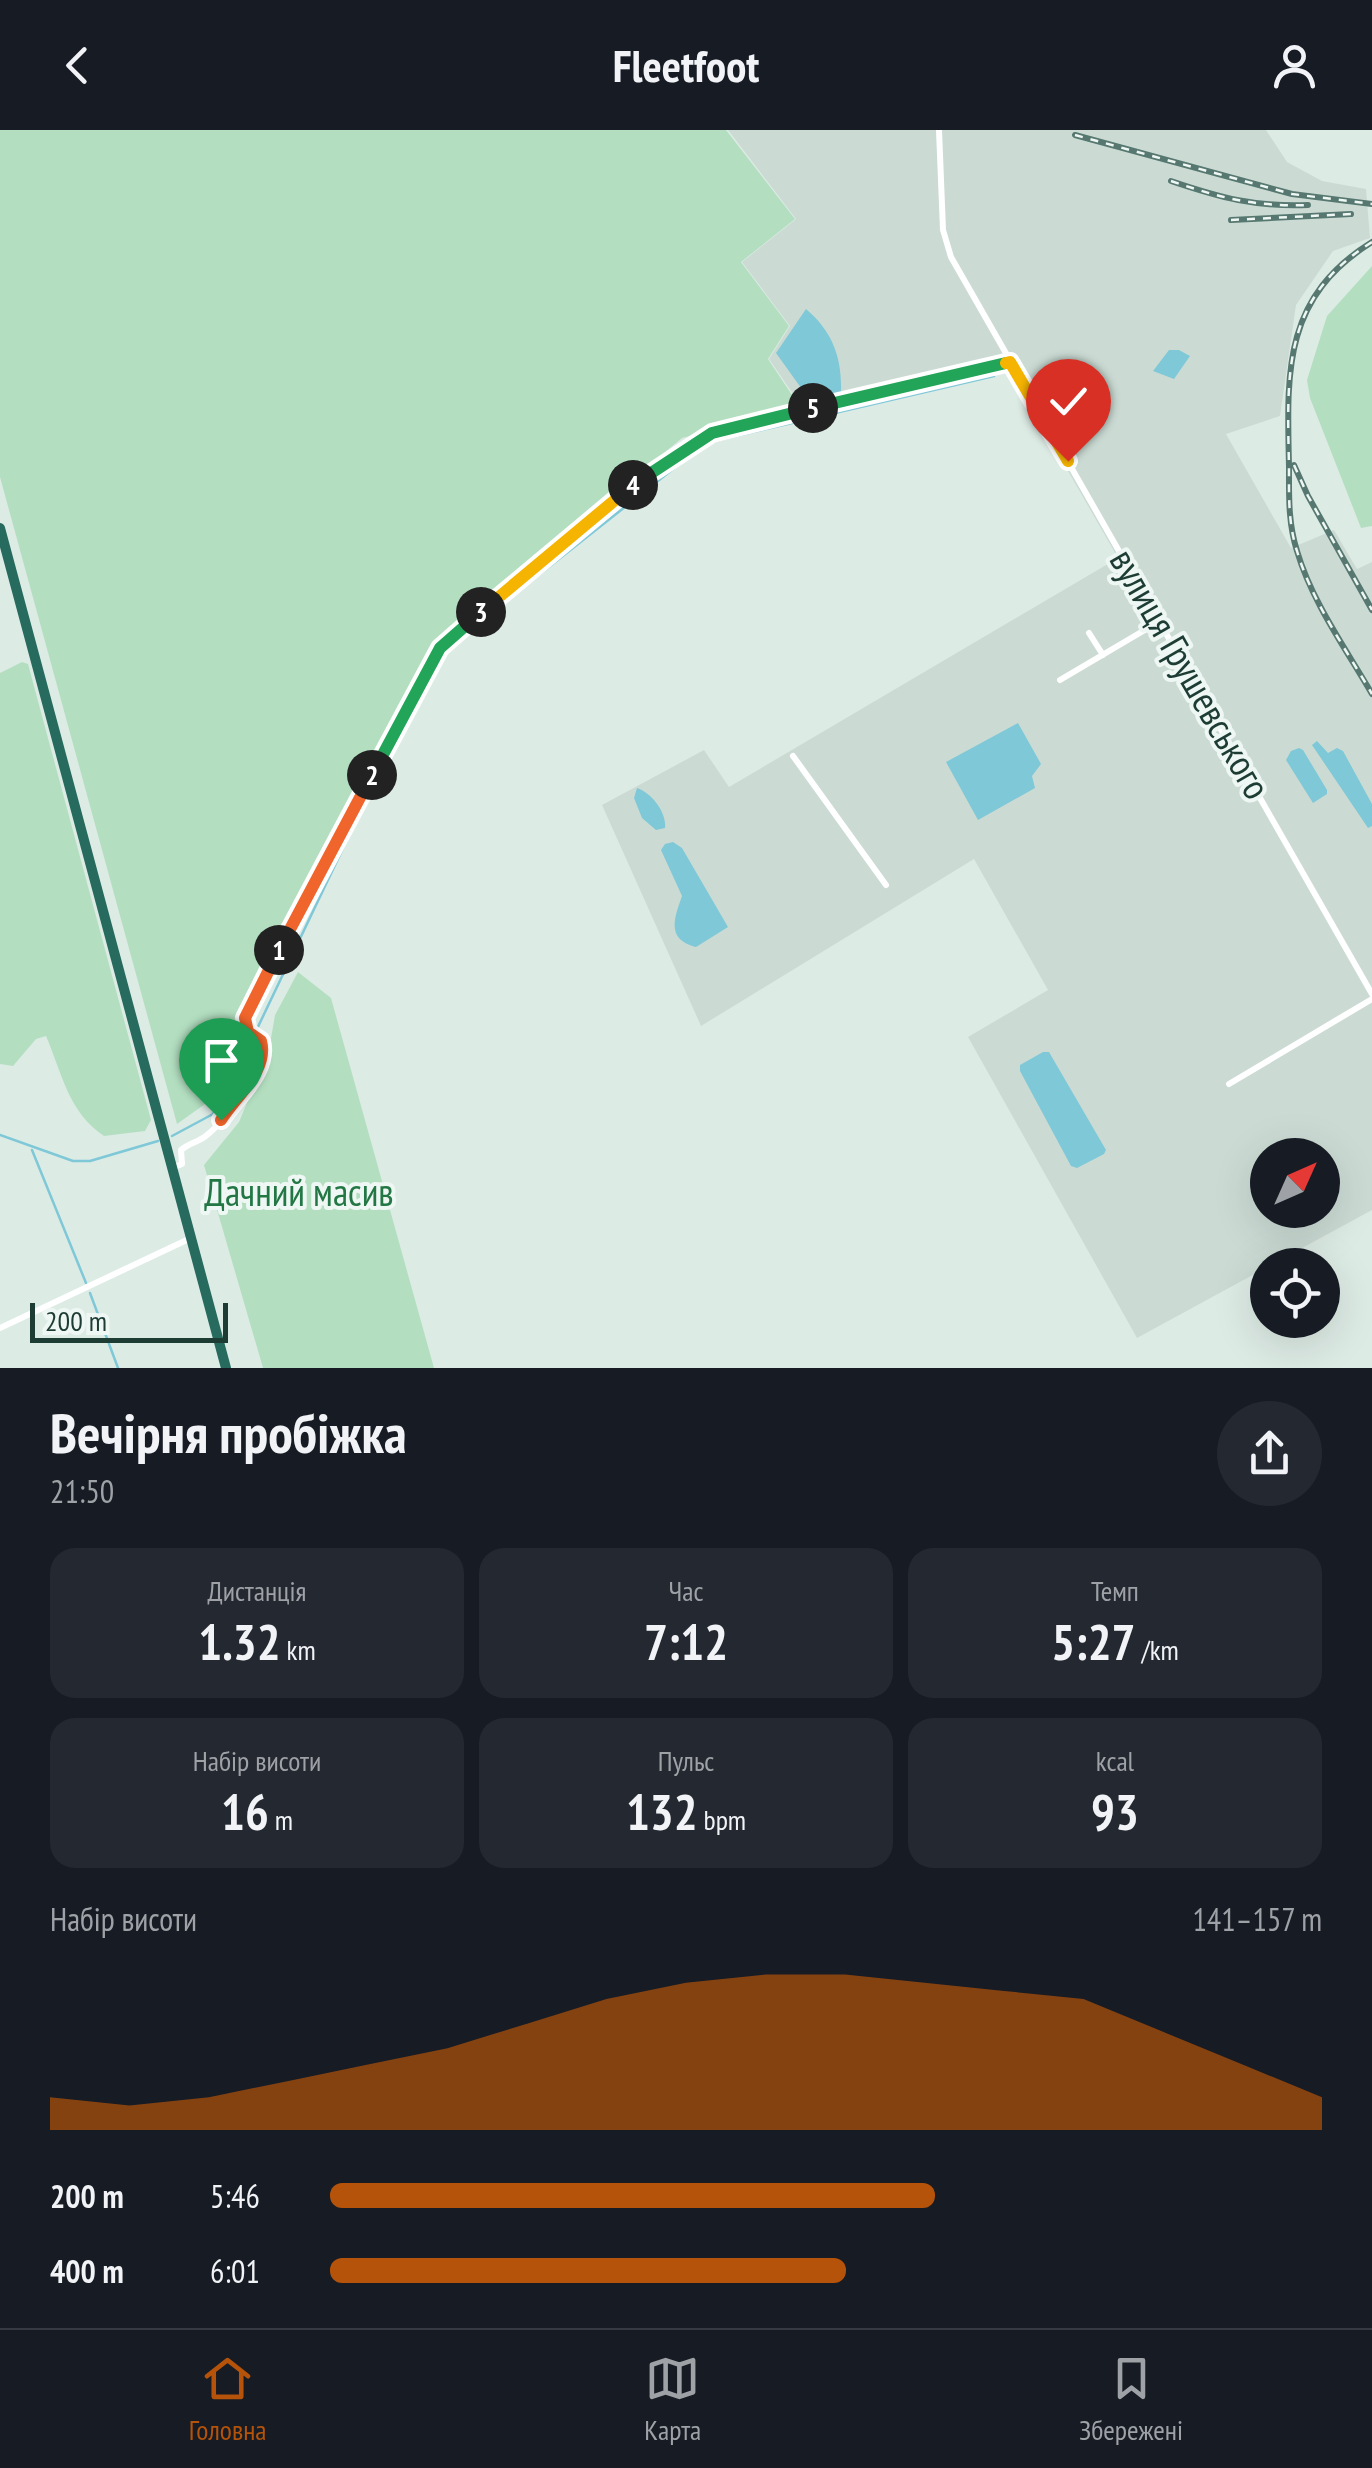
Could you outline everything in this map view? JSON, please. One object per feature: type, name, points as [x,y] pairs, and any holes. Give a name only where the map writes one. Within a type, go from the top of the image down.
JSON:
[{"type":"highway","points":[[0,528],[226,1368]]},
{"type":"street","name":"вулиця Грушевського","points":[[939,130],[945,241],[1372,996]]},
{"type":"street","points":[[172,1168],[182,1164],[181,1150],[185,1146],[216,1128],[256,1069],[263,1048],[245,1026],[256,992],[445,640],[603,512],[628,487],[703,437],[804,409],[1010,362]]},
{"type":"street","points":[[1060,680],[1160,622]]},
{"type":"street","points":[[1090,633],[1103,655]]},
{"type":"street","points":[[793,756],[886,885]]},
{"type":"street","points":[[1229,1084],[1372,996]]},
{"type":"street","points":[[0,1328],[190,1238]]},
{"type":"shaded area","points":[[728,130],[1266,130],[1287,162],[1322,181],[1366,189],[1370,238],[1333,251],[1296,305],[1280,416],[1226,434],[1291,548],[1334,530],[1357,569],[1372,562],[1372,1210],[1340,1227],[1340,1138],[1250,1138],[1250,1228],[1339,1228],[1302,1248],[1250,1248],[1250,1276],[1137,1338],[968,1037],[1048,990],[974,859],[701,1026],[602,805],[704,750],[729,787],[1118,558],[1005,361],[802,407],[769,359],[790,326],[742,262],[796,219]]},
{"type":"green space","points":[[0,130],[726,130],[795,219],[741,262],[789,326],[768,359],[800,407],[682,438],[435,643],[241,1010],[239,1024],[205,1104],[177,1124],[0,477]]},
{"type":"green space","points":[[1372,266],[1372,526],[1361,528],[1310,398],[1307,380],[1327,316]]},
{"type":"green space","points":[[22,662],[28,664],[151,1120],[145,1131],[104,1136],[92,1126],[74,1104],[46,1036],[36,1039],[13,1066],[0,1064],[0,673]]},
{"type":"green space","name":"Дачний масив","points":[[298,972],[331,998],[434,1368],[263,1368],[204,1165],[239,1122],[269,1050],[275,1015]]},
{"type":"water","points":[[806,309],[834,346],[841,392],[809,399],[776,353]]},
{"type":"water","points":[[1169,350],[1190,356],[1174,379],[1153,371]]},
{"type":"water","points":[[1018,723],[1041,764],[1032,776],[1035,788],[978,820],[946,762]]},
{"type":"water","points":[[1317,741],[1328,753],[1337,748],[1343,751],[1372,804],[1372,826],[1368,828],[1312,745]]},
{"type":"water","points":[[1299,748],[1327,790],[1313,803],[1286,760],[1291,751]]},
{"type":"water","points":[[637,788],[657,804],[665,828],[656,830],[642,818],[634,798]]},
{"type":"water","points":[[673,842],[682,848],[728,927],[696,947],[676,933],[682,896],[661,850]]},
{"type":"water","points":[[1049,1052],[1106,1150],[1077,1168],[1071,1166],[1020,1071],[1020,1065]]},
{"type":"waterway","points":[[256,1031],[357,819],[450,645],[706,443],[994,376]]},
{"type":"waterway","points":[[172,1136],[213,1114],[251,1041]]},
{"type":"waterway","points":[[0,1135],[73,1161],[90,1161],[158,1141]]},
{"type":"waterway","points":[[32,1150],[86,1283]]},
{"type":"waterway","points":[[90,1293],[118,1368]]},
{"type":"railway","points":[[1075,135],[1292,194],[1372,204]]},
{"type":"railway","points":[[1171,181],[1238,200],[1308,205]]},
{"type":"railway","points":[[1231,220],[1351,214]]},
{"type":"railway","points":[[1372,242],[1343,264],[1321,288],[1306,313],[1296,340],[1288,400],[1290,509],[1297,551],[1320,607],[1372,694]]},
{"type":"railway","points":[[1294,465],[1372,610]]},
{"type":"route","points":[[221,1120],[248,1086],[262,1055],[261,1041],[245,1026],[256,992],[445,640],[603,512],[620,493],[712,433],[1010,362],[1068,461]]}]
